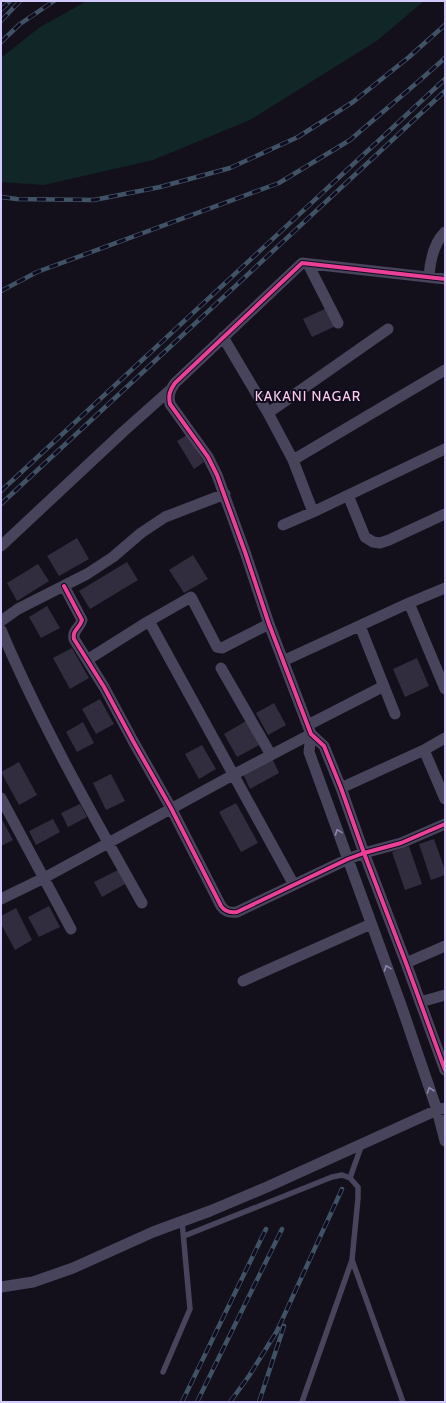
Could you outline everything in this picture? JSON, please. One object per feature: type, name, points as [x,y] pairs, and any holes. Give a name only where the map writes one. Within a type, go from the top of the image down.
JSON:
[{"type":"street","points":[[429,277],[430,264],[436,244],[445,232]]},
{"type":"street","points":[[1,546],[124,430],[170,390],[175,383],[302,263],[445,279]]},
{"type":"street","points":[[308,264],[338,322]]},
{"type":"street","points":[[268,413],[388,329]]},
{"type":"street","points":[[223,338],[268,413],[293,460],[313,512]]},
{"type":"street","points":[[293,460],[445,370]]},
{"type":"street","points":[[170,390],[170,404],[208,457],[225,494],[269,624],[309,730],[309,752],[371,924],[441,1109],[445,1141]]},
{"type":"street","points":[[283,525],[445,449]]},
{"type":"street","points":[[1,621],[18,609],[87,574],[113,557],[141,533],[165,517],[225,494]]},
{"type":"street","points":[[348,495],[366,537],[373,542],[380,543],[389,540],[445,514]]},
{"type":"street","points":[[64,586],[82,620],[73,634],[74,639],[104,687],[171,808],[224,910],[230,913],[237,912],[348,860],[401,843],[445,824]]},
{"type":"street","points":[[283,661],[408,603],[445,588]]},
{"type":"street","points":[[87,660],[149,621],[191,597],[216,647],[222,648],[269,624]]},
{"type":"street","points":[[408,603],[445,689]]},
{"type":"street","points":[[149,621],[294,885]]},
{"type":"street","points":[[360,626],[396,714]]},
{"type":"street","points":[[2,637],[44,724],[142,903]]},
{"type":"street","points":[[221,668],[271,755]]},
{"type":"street","points":[[1,899],[44,878],[271,755],[309,730],[384,686]]},
{"type":"street","points":[[309,730],[324,746],[341,788],[364,854],[445,1070]]},
{"type":"street","points":[[341,788],[424,750],[445,738]]},
{"type":"street","points":[[424,750],[445,799]]},
{"type":"street","points":[[1,798],[71,929]]},
{"type":"street","points":[[243,981],[371,924]]},
{"type":"street","points":[[406,963],[445,946]]},
{"type":"street","points":[[420,1002],[445,995]]},
{"type":"street","points":[[1,1287],[32,1282],[73,1268],[153,1232],[267,1187],[441,1109]]},
{"type":"lane","points":[[350,1178],[362,1144]]},
{"type":"lane","points":[[184,1236],[332,1177],[342,1175],[350,1178],[358,1187],[352,1260],[302,1402]]},
{"type":"lane","points":[[163,1372],[190,1309],[182,1221]]},
{"type":"lane","points":[[352,1260],[403,1402]]},
{"type":"green space","points":[[87,1],[424,1],[378,40],[250,120],[153,160],[44,185],[1,182],[1,58],[40,27]]},
{"type":"building","points":[[329,307],[338,325],[312,337],[303,319]]},
{"type":"building","points":[[187,435],[204,462],[194,469],[177,441]]},
{"type":"building","points":[[77,538],[89,559],[59,576],[47,556]]},
{"type":"building","points":[[193,555],[208,579],[184,593],[169,570]]},
{"type":"building","points":[[127,562],[138,580],[90,609],[79,591]]},
{"type":"building","points":[[38,564],[49,581],[17,601],[7,583]]},
{"type":"building","points":[[47,606],[60,628],[41,638],[29,617]]},
{"type":"building","points":[[72,648],[89,678],[70,689],[53,658]]},
{"type":"building","points":[[417,658],[429,686],[405,697],[393,669]]},
{"type":"building","points":[[100,699],[114,724],[96,734],[82,709]]},
{"type":"building","points":[[274,703],[286,725],[268,735],[256,713]]},
{"type":"building","points":[[246,721],[259,745],[237,757],[224,734]]},
{"type":"building","points":[[83,722],[94,743],[77,752],[66,732]]},
{"type":"building","points":[[202,745],[216,769],[199,779],[185,754]]},
{"type":"building","points":[[272,758],[279,773],[250,789],[243,774]]},
{"type":"building","points":[[19,762],[37,795],[19,805],[1,772]]},
{"type":"building","points":[[111,774],[125,801],[106,810],[93,783]]},
{"type":"building","points":[[236,803],[258,843],[241,852],[219,812]]},
{"type":"building","points":[[80,804],[87,817],[68,827],[61,813]]},
{"type":"building","points":[[1,818],[13,840],[1,846]]},
{"type":"building","points":[[53,819],[60,832],[36,845],[29,831]]},
{"type":"building","points":[[434,839],[445,870],[445,875],[431,880],[419,844]]},
{"type":"building","points":[[409,846],[422,884],[405,890],[392,852]]},
{"type":"building","points":[[118,870],[125,884],[102,897],[94,882]]},
{"type":"building","points":[[49,906],[60,927],[39,937],[28,917]]},
{"type":"building","points":[[16,908],[32,940],[15,950],[1,924],[1,916]]},
{"type":"railway","points":[[1,10],[10,1]]},
{"type":"railway","points":[[1,21],[20,1]]},
{"type":"railway","points":[[1,42],[20,24],[54,1]]},
{"type":"railway","points":[[1,197],[17,199],[94,200],[160,187],[230,168],[298,137],[353,102],[409,57],[445,25]]},
{"type":"railway","points":[[1,291],[37,272],[279,183],[350,140],[445,58]]},
{"type":"railway","points":[[1,491],[445,79]]},
{"type":"railway","points":[[1,504],[445,91]]},
{"type":"railway","points":[[230,1402],[249,1376],[277,1331],[342,1189]]},
{"type":"railway","points":[[182,1402],[266,1229]]},
{"type":"railway","points":[[197,1402],[282,1229]]},
{"type":"railway","points":[[259,1402],[284,1326]]},
{"type":"cycle path","points":[[445,279],[302,263],[175,383],[169,395],[170,404],[208,457],[217,475],[269,624],[311,734],[324,746],[341,788],[445,1070]]},
{"type":"cycle path","points":[[64,586],[82,620],[74,633],[74,639],[104,687],[171,808],[221,906],[226,911],[237,912],[348,859],[401,843],[445,824]]},
{"type":"district","name":"KAKANI NAGAR","points":[[308,396]]}]
